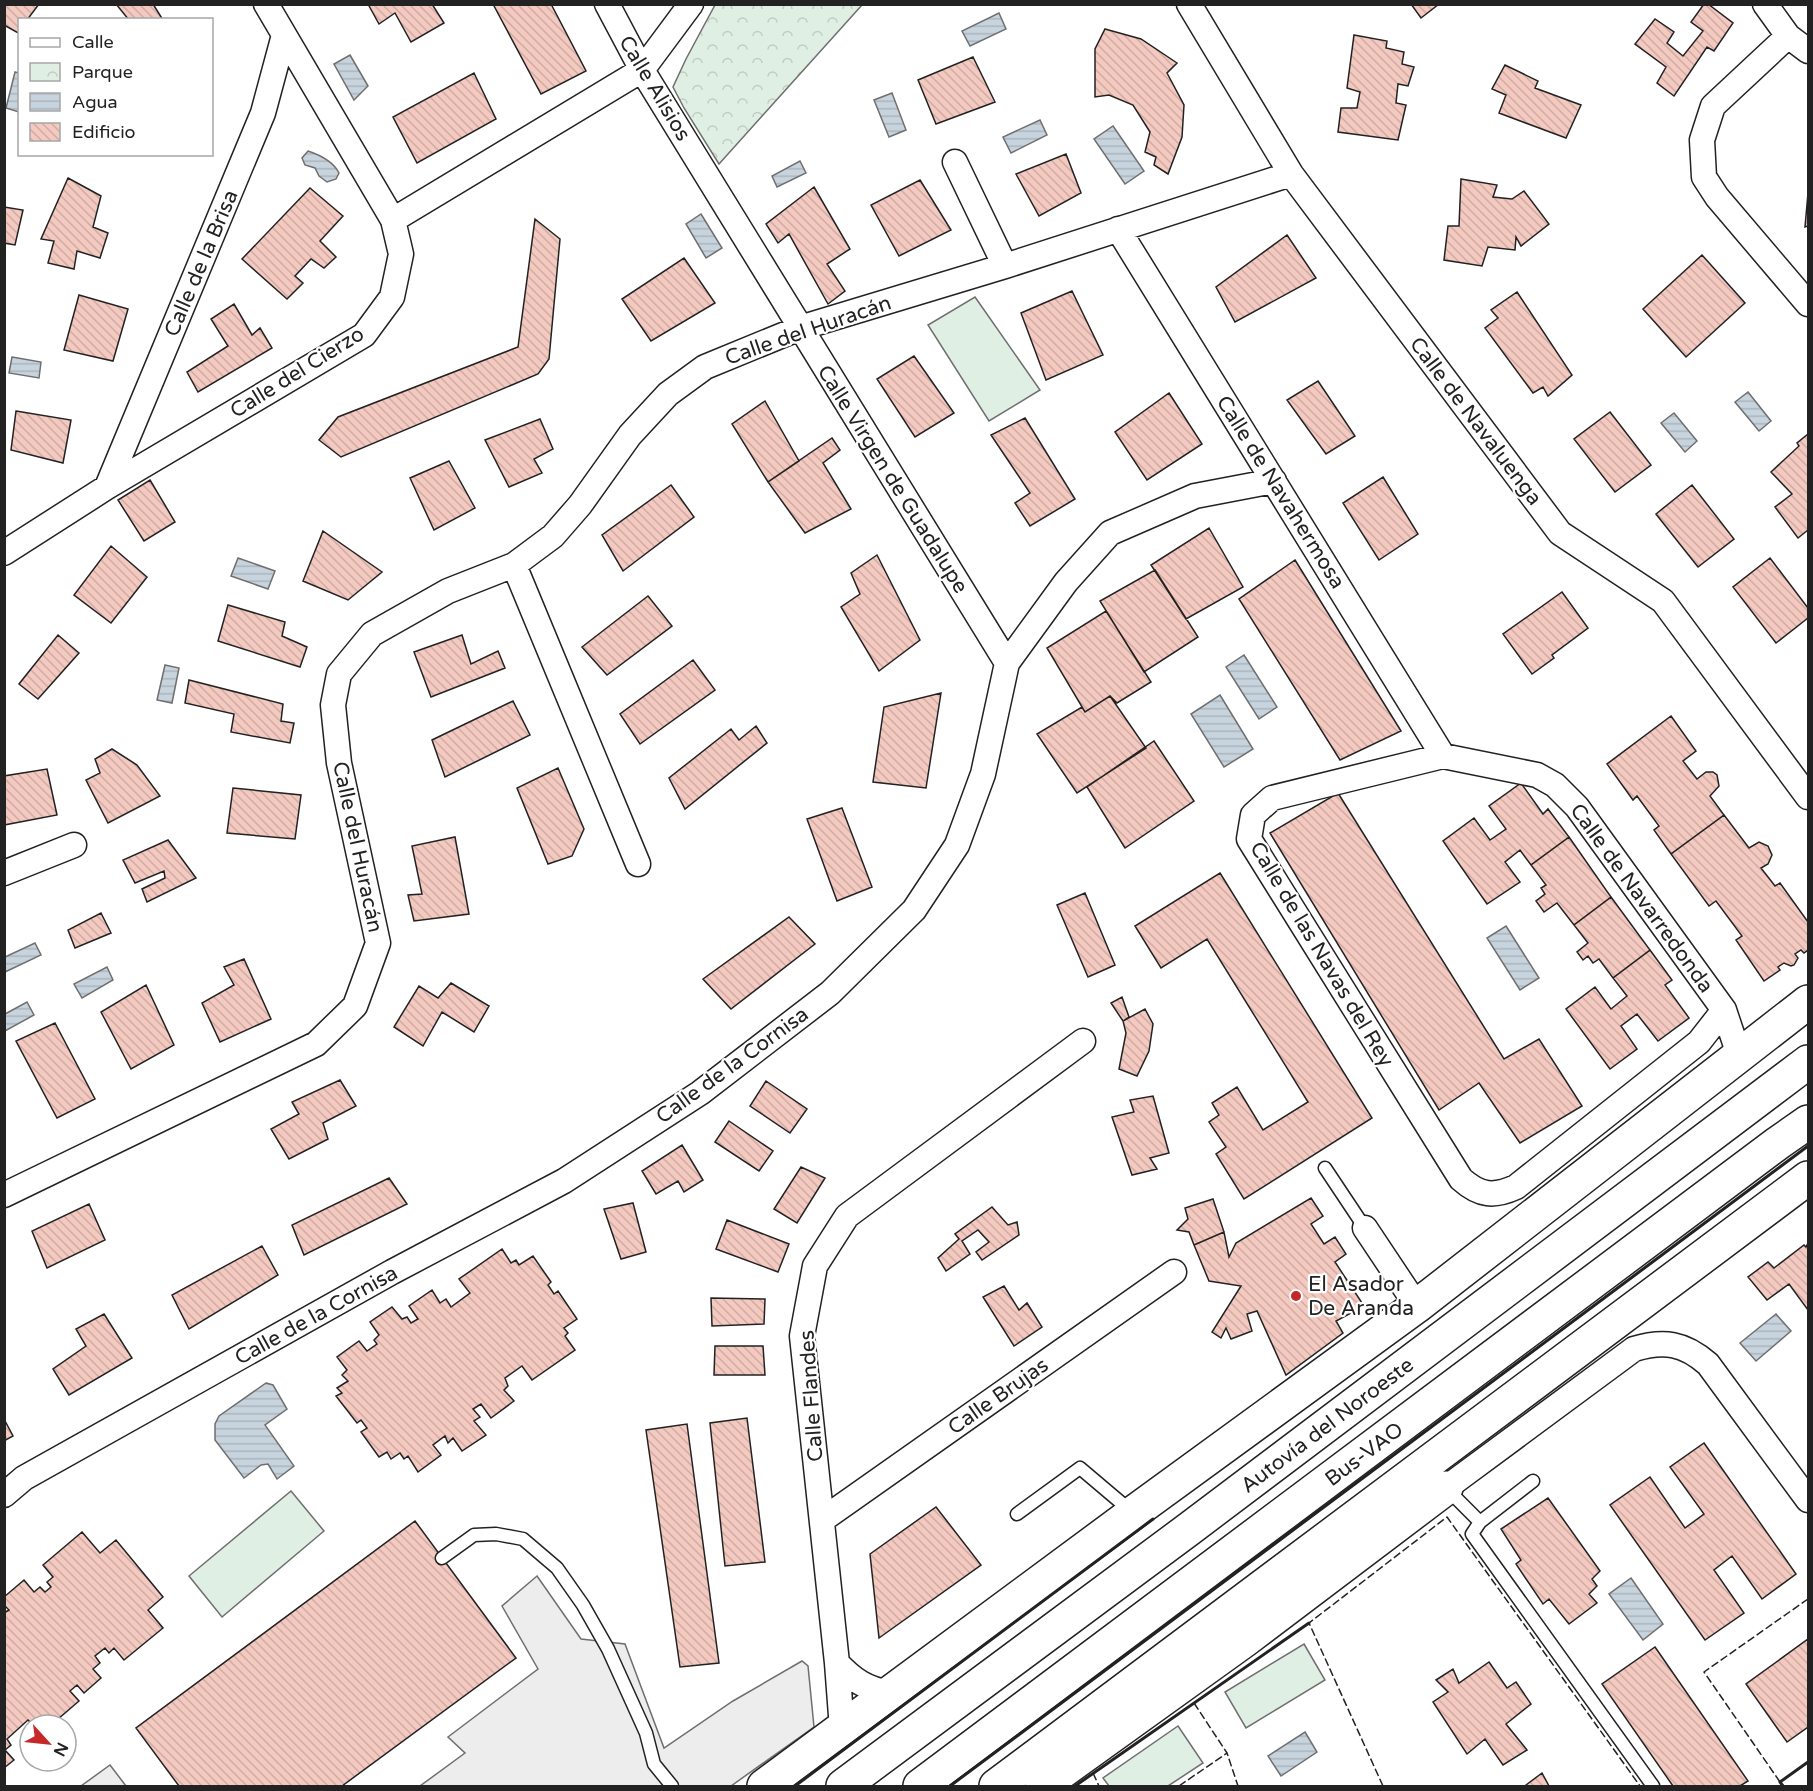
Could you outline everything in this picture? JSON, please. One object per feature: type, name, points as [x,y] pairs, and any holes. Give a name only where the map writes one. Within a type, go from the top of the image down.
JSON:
[{"type":"highway","points":[[764,1786],[1417,1306],[1809,1002]]},
{"type":"highway","name":"Autovía del Noroeste","points":[[843,1786],[1189,1529],[1809,1062]]},
{"type":"highway","name":"Bus-VAO","points":[[920,1786],[1809,1120]]},
{"type":"highway","points":[[996,1786],[1809,1179]]},
{"type":"highway","points":[[1042,1786],[1245,1640],[1446,1488]]},
{"type":"street","name":"Calle del Cierzo","points":[[4,553],[107,487],[364,334],[392,297],[401,254],[393,220],[266,4]]},
{"type":"street","name":"Calle Alisios","points":[[607,4],[642,70],[705,171]]},
{"type":"street","points":[[393,220],[642,70],[691,4]]},
{"type":"street","name":"Calle de Navaluenga","points":[[1188,4],[1291,174],[1560,533],[1663,602],[1809,797]]},
{"type":"street","points":[[1765,4],[1788,36],[1809,51]]},
{"type":"street","name":"Calle de la Brisa","points":[[107,487],[263,113],[284,35]]},
{"type":"street","points":[[1788,36],[1713,106],[1702,140],[1704,177],[1717,197],[1809,304]]},
{"type":"street","points":[[955,162],[1005,266]]},
{"type":"street","name":"Calle Virgen de Guadalupe","points":[[705,171],[1007,663]]},
{"type":"street","name":"Calle del Huracán","points":[[4,1195],[316,1044],[355,1006],[378,944],[339,763],[333,705],[339,674],[372,633],[448,591],[514,565],[553,536],[580,505],[630,435],[668,393],[705,367],[800,328],[1005,266],[1291,174]]},
{"type":"street","name":"Calle de Navahermosa","points":[[1118,229],[1443,756]]},
{"type":"street","name":"Calle de la Cornisa","points":[[4,1495],[24,1478],[392,1272],[564,1181],[700,1093],[830,993],[914,910],[957,845],[983,774],[1007,663],[1066,582],[1110,533],[1195,496],[1274,482]]},
{"type":"street","points":[[514,565],[638,864]]},
{"type":"street","name":"Calle de Navarredonda","points":[[1443,756],[1537,775],[1555,785],[1577,807],[1724,1010],[1739,1055]]},
{"type":"street","name":"Calle de las Navas del Rey","points":[[1443,756],[1272,798],[1253,815],[1249,839],[1461,1179],[1470,1187],[1482,1192],[1502,1194],[1516,1187],[1699,1042],[1724,1010]]},
{"type":"street","points":[[4,873],[74,844]]},
{"type":"street","name":"Calle Flandes","points":[[842,1729],[837,1662],[802,1336],[815,1266],[847,1216],[1083,1041]]},
{"type":"street","points":[[1365,1228],[1417,1306]]},
{"type":"street","name":"Calle Brujas","points":[[822,1520],[1174,1272]]},
{"type":"street","points":[[1446,1488],[1634,1349],[1664,1344],[1694,1352],[1708,1364],[1713,1384],[1802,1491]]},
{"type":"street","points":[[837,1662],[848,1676],[864,1686],[890,1693]]},
{"type":"lane","points":[[1325,1168],[1365,1228]]},
{"type":"lane","points":[[1017,1514],[1080,1468],[1133,1513]]},
{"type":"lane","points":[[1533,1481],[1480,1522],[1472,1534],[1653,1786]]},
{"type":"lane","points":[[1446,1488],[1480,1522]]},
{"type":"lane","points":[[442,1558],[474,1535],[496,1534],[523,1539],[557,1568],[583,1605],[608,1649],[646,1733],[654,1764],[672,1786]]},
{"type":"green space","points":[[715,5],[862,5],[719,164],[673,87]]},
{"type":"green space","points":[[975,297],[1040,390],[989,421],[928,325]]},
{"type":"green space","points":[[291,1491],[324,1531],[222,1617],[189,1576]]},
{"type":"green space","points":[[1304,1644],[1325,1680],[1246,1728],[1225,1692]]},
{"type":"green space","points":[[1178,1726],[1203,1763],[1168,1786],[1109,1786],[1103,1778]]},
{"type":"shaded area","points":[[537,1576],[581,1639],[625,1644],[664,1748],[733,1701],[802,1661],[808,1666],[814,1727],[731,1786],[420,1786],[465,1753],[448,1737],[538,1669],[502,1606]]},
{"type":"shaded area","points":[[110,1765],[126,1786],[81,1786]]},
{"type":"water","points":[[999,13],[1006,29],[970,46],[962,31]]},
{"type":"water","points":[[350,55],[368,86],[354,100],[334,64]]},
{"type":"water","points":[[15,72],[18,73],[18,112],[6,108]]},
{"type":"water","points":[[892,93],[906,130],[889,137],[874,100]]},
{"type":"water","points":[[1040,120],[1047,135],[1011,153],[1003,137]]},
{"type":"water","points":[[1113,126],[1144,171],[1125,184],[1094,139]]},
{"type":"water","points":[[308,151],[333,165],[339,173],[336,179],[327,182],[319,176],[315,168],[305,165],[302,158]]},
{"type":"water","points":[[800,161],[806,173],[777,187],[772,176]]},
{"type":"water","points":[[701,214],[722,248],[706,258],[686,224]]},
{"type":"water","points":[[12,357],[41,362],[39,378],[9,373]]},
{"type":"water","points":[[1748,392],[1771,421],[1759,431],[1735,402]]},
{"type":"water","points":[[1674,413],[1697,441],[1685,452],[1661,423]]},
{"type":"water","points":[[238,558],[275,571],[268,589],[231,576]]},
{"type":"water","points":[[1244,655],[1277,707],[1259,719],[1226,667]]},
{"type":"water","points":[[165,665],[179,668],[172,703],[157,700]]},
{"type":"water","points":[[1220,695],[1253,749],[1224,767],[1191,714]]},
{"type":"water","points":[[1506,926],[1539,978],[1520,990],[1487,938]]},
{"type":"water","points":[[35,943],[41,955],[5,972],[5,957]]},
{"type":"water","points":[[107,967],[113,980],[82,998],[74,984]]},
{"type":"water","points":[[27,1002],[34,1015],[5,1031],[5,1014]]},
{"type":"water","points":[[1776,1314],[1791,1331],[1756,1361],[1740,1343]]},
{"type":"water","points":[[266,1383],[273,1385],[287,1409],[265,1425],[294,1466],[277,1479],[268,1464],[261,1465],[244,1478],[215,1440],[215,1424],[219,1416]]},
{"type":"water","points":[[1631,1578],[1663,1624],[1643,1640],[1609,1594]]},
{"type":"water","points":[[1305,1732],[1317,1752],[1281,1776],[1268,1756]]},
{"type":"building","points":[[4,4],[39,4],[28,18],[18,18],[18,33],[4,25]]},
{"type":"building","points":[[116,4],[153,4],[162,18],[127,18]]},
{"type":"building","points":[[368,4],[432,4],[444,23],[411,42],[395,13],[379,24]]},
{"type":"building","points":[[493,4],[551,4],[586,71],[541,94]]},
{"type":"building","points":[[1411,4],[1439,4],[1421,18]]},
{"type":"building","points":[[1704,4],[1708,4],[1733,23],[1714,51],[1707,47],[1674,96],[1657,83],[1666,67],[1635,44],[1655,19],[1674,32],[1667,43],[1683,56],[1703,31],[1691,22]]},
{"type":"building","points":[[1105,29],[1141,39],[1177,63],[1167,73],[1184,105],[1182,137],[1168,174],[1154,165],[1156,157],[1145,152],[1150,132],[1133,105],[1109,95],[1095,97],[1095,49]]},
{"type":"building","points":[[1354,35],[1387,41],[1386,48],[1404,52],[1402,64],[1414,67],[1408,86],[1398,84],[1396,103],[1406,105],[1398,140],[1338,132],[1341,108],[1357,108],[1360,92],[1347,88]]},
{"type":"building","points":[[973,57],[995,102],[936,124],[918,80]]},
{"type":"building","points":[[1505,65],[1538,81],[1535,88],[1581,105],[1566,138],[1499,113],[1506,95],[1492,89]]},
{"type":"building","points":[[474,73],[496,119],[417,163],[393,117]]},
{"type":"building","points":[[1066,154],[1081,193],[1039,216],[1016,174]]},
{"type":"building","points":[[68,178],[101,196],[93,227],[108,233],[100,258],[77,251],[74,269],[48,263],[54,241],[41,239]]},
{"type":"building","points":[[1461,179],[1497,185],[1493,197],[1512,199],[1524,191],[1549,224],[1521,246],[1516,237],[1515,250],[1488,247],[1482,266],[1444,260],[1448,226],[1459,226]]},
{"type":"building","points":[[920,180],[951,230],[899,256],[871,205]]},
{"type":"building","points":[[814,187],[850,249],[827,264],[845,291],[828,304],[789,234],[778,243],[766,224]]},
{"type":"building","points":[[310,188],[343,216],[320,241],[336,257],[324,268],[311,259],[295,276],[303,283],[287,299],[242,259]]},
{"type":"building","points":[[1808,193],[1808,226],[1805,227]]},
{"type":"building","points":[[4,207],[23,210],[15,245],[4,243]]},
{"type":"building","points":[[535,219],[560,239],[549,359],[538,374],[341,457],[319,440],[338,417],[518,347]]},
{"type":"building","points":[[1287,235],[1316,278],[1235,322],[1216,287]]},
{"type":"building","points":[[1702,255],[1745,303],[1686,357],[1643,309]]},
{"type":"building","points":[[684,258],[715,303],[651,341],[622,299]]},
{"type":"building","points":[[1072,291],[1103,355],[1046,380],[1021,313]]},
{"type":"building","points":[[1517,292],[1572,375],[1548,396],[1543,387],[1533,393],[1485,328],[1498,318],[1491,310]]},
{"type":"building","points":[[79,295],[128,309],[113,361],[64,350]]},
{"type":"building","points":[[234,304],[252,335],[260,328],[272,348],[198,392],[187,372],[228,346],[211,319]]},
{"type":"building","points":[[914,356],[954,413],[915,437],[877,379]]},
{"type":"building","points":[[1318,381],[1355,436],[1326,454],[1287,400]]},
{"type":"building","points":[[1169,393],[1202,444],[1147,480],[1115,432]]},
{"type":"building","points":[[765,401],[799,461],[768,482],[732,424]]},
{"type":"building","points":[[16,411],[71,420],[63,463],[11,450]]},
{"type":"building","points":[[1610,412],[1651,465],[1615,492],[1574,439]]},
{"type":"building","points":[[1025,418],[1075,499],[1030,526],[1015,503],[1030,493],[991,435]]},
{"type":"building","points":[[540,419],[553,449],[534,459],[542,473],[509,487],[485,440]]},
{"type":"building","points":[[1808,434],[1808,530],[1798,538],[1775,507],[1792,494],[1771,472],[1799,446],[1797,443]]},
{"type":"building","points":[[832,438],[840,450],[823,463],[851,509],[805,533],[768,482]]},
{"type":"building","points":[[449,461],[475,508],[434,530],[410,478]]},
{"type":"building","points":[[1383,477],[1418,534],[1379,560],[1343,503]]},
{"type":"building","points":[[150,480],[175,522],[144,541],[118,500]]},
{"type":"building","points":[[671,485],[694,517],[623,571],[602,535]]},
{"type":"building","points":[[1692,485],[1734,539],[1698,567],[1656,514]]},
{"type":"building","points":[[1209,528],[1243,587],[1186,619],[1151,565]]},
{"type":"building","points":[[323,531],[382,572],[348,600],[303,581]]},
{"type":"building","points":[[111,546],[147,577],[111,623],[74,595]]},
{"type":"building","points":[[877,555],[920,640],[879,671],[841,607],[860,594],[851,573]]},
{"type":"building","points":[[1770,558],[1808,608],[1808,618],[1776,643],[1733,587]]},
{"type":"building","points":[[1295,560],[1401,731],[1340,760],[1239,599]]},
{"type":"building","points":[[1155,570],[1198,637],[1144,672],[1100,601]]},
{"type":"building","points":[[1562,592],[1588,628],[1552,655],[1554,658],[1532,674],[1503,634]]},
{"type":"building","points":[[648,596],[672,626],[607,675],[582,647]]},
{"type":"building","points":[[228,605],[285,622],[282,636],[307,647],[300,667],[218,641]]},
{"type":"building","points":[[1106,611],[1151,682],[1117,703],[1110,696],[1085,712],[1047,648]]},
{"type":"building","points":[[58,635],[79,653],[38,699],[19,684]]},
{"type":"building","points":[[462,635],[471,664],[498,651],[505,668],[431,697],[414,652]]},
{"type":"building","points":[[693,660],[715,690],[640,744],[620,714]]},
{"type":"building","points":[[189,680],[283,704],[281,721],[294,723],[290,743],[231,732],[234,714],[185,703]]},
{"type":"building","points":[[941,693],[926,788],[873,782],[884,707]]},
{"type":"building","points":[[1110,696],[1146,748],[1077,793],[1037,734],[1082,707],[1085,712]]},
{"type":"building","points":[[513,701],[530,735],[445,777],[432,740]]},
{"type":"building","points":[[1671,716],[1696,751],[1683,761],[1697,779],[1706,772],[1713,772],[1717,775],[1719,786],[1710,796],[1724,815],[1671,854],[1654,830],[1659,826],[1637,796],[1633,800],[1607,764]]},
{"type":"building","points":[[756,726],[767,743],[685,809],[669,778],[731,729],[739,740]]},
{"type":"building","points":[[1154,741],[1194,801],[1125,848],[1087,787]]},
{"type":"building","points":[[112,749],[137,765],[160,796],[108,823],[86,780],[100,773],[95,759]]},
{"type":"building","points":[[558,768],[584,829],[572,856],[548,864],[517,788]]},
{"type":"building","points":[[47,769],[57,815],[4,825],[4,776]]},
{"type":"building","points":[[1521,783],[1543,814],[1548,809],[1569,837],[1531,865],[1520,850],[1505,862],[1520,882],[1487,904],[1443,841],[1474,818],[1490,840],[1506,829],[1489,806]]},
{"type":"building","points":[[233,788],[301,795],[295,839],[227,833]]},
{"type":"building","points":[[1338,793],[1504,1059],[1539,1039],[1582,1106],[1520,1143],[1479,1083],[1439,1110],[1270,833]]},
{"type":"building","points":[[842,808],[872,887],[837,901],[807,819]]},
{"type":"building","points":[[1724,815],[1749,848],[1759,842],[1768,846],[1772,855],[1768,864],[1761,868],[1775,886],[1780,883],[1808,922],[1808,950],[1804,953],[1801,950],[1795,954],[1798,958],[1794,965],[1784,963],[1778,967],[1780,970],[1764,981],[1736,940],[1742,936],[1716,901],[1709,906],[1671,854]]},
{"type":"building","points":[[455,837],[469,914],[414,921],[408,895],[422,894],[412,846]]},
{"type":"building","points":[[1569,837],[1611,897],[1574,925],[1557,903],[1544,912],[1536,901],[1545,894],[1541,888],[1546,885],[1531,865]]},
{"type":"building","points":[[168,840],[196,878],[147,902],[142,889],[165,878],[164,871],[135,883],[123,860]]},
{"type":"building","points":[[1220,873],[1372,1118],[1244,1199],[1216,1154],[1226,1147],[1209,1122],[1219,1115],[1212,1103],[1237,1087],[1263,1130],[1308,1102],[1207,939],[1161,968],[1135,926]]},
{"type":"building","points":[[1085,893],[1115,965],[1088,977],[1057,905]]},
{"type":"building","points":[[1611,897],[1650,950],[1613,978],[1599,959],[1593,963],[1588,956],[1583,960],[1577,952],[1588,943],[1574,925]]},
{"type":"building","points":[[101,913],[111,933],[75,948],[68,930]]},
{"type":"building","points":[[789,917],[815,944],[731,1009],[703,979]]},
{"type":"building","points":[[1650,950],[1672,980],[1665,985],[1689,1018],[1658,1041],[1637,1014],[1621,1026],[1637,1049],[1610,1069],[1566,1009],[1595,987],[1611,1009],[1627,996],[1613,978]]},
{"type":"building","points":[[244,959],[271,1019],[220,1042],[202,1003],[234,985],[224,967]]},
{"type":"building","points":[[451,983],[489,1006],[474,1032],[442,1012],[423,1046],[394,1027],[419,986],[438,998]]},
{"type":"building","points":[[146,985],[174,1045],[131,1069],[101,1012]]},
{"type":"building","points":[[1122,997],[1129,1017],[1123,1021],[1111,1003]]},
{"type":"building","points":[[1145,1009],[1153,1024],[1149,1051],[1137,1076],[1119,1069],[1126,1033],[1123,1021]]},
{"type":"building","points":[[55,1023],[95,1099],[57,1118],[16,1041]]},
{"type":"building","points":[[340,1080],[356,1106],[323,1123],[328,1139],[289,1159],[271,1129],[299,1114],[292,1102]]},
{"type":"building","points":[[766,1081],[807,1109],[790,1133],[750,1106]]},
{"type":"building","points":[[1153,1096],[1169,1153],[1150,1158],[1157,1169],[1132,1175],[1112,1117],[1134,1112],[1130,1100]]},
{"type":"building","points":[[729,1121],[773,1151],[759,1171],[715,1142]]},
{"type":"building","points":[[682,1145],[703,1180],[684,1192],[678,1181],[656,1194],[642,1171]]},
{"type":"building","points":[[801,1167],[825,1178],[797,1223],[774,1209]]},
{"type":"building","points":[[389,1178],[407,1204],[304,1255],[292,1225]]},
{"type":"building","name":"El Asador De Aranda","points":[[1311,1198],[1323,1216],[1311,1224],[1324,1244],[1335,1237],[1346,1254],[1335,1262],[1364,1306],[1336,1321],[1343,1333],[1286,1375],[1257,1311],[1247,1314],[1252,1331],[1231,1339],[1226,1328],[1221,1338],[1212,1332],[1241,1286],[1209,1281],[1194,1245],[1224,1232],[1229,1257],[1236,1243]]},
{"type":"building","points":[[1213,1199],[1224,1232],[1194,1245],[1189,1232],[1177,1230],[1188,1219],[1185,1208]]},
{"type":"building","points":[[633,1203],[646,1252],[621,1259],[604,1209]]},
{"type":"building","points":[[89,1204],[105,1240],[47,1268],[32,1231]]},
{"type":"building","points":[[992,1207],[1008,1225],[1017,1222],[1019,1235],[982,1260],[976,1252],[989,1242],[978,1230],[962,1241],[970,1254],[946,1271],[938,1258],[959,1239],[955,1234]]},
{"type":"building","points":[[727,1220],[789,1244],[778,1272],[716,1249]]},
{"type":"building","points":[[1808,1243],[1808,1310],[1789,1284],[1767,1300],[1748,1277],[1768,1262],[1774,1268],[1804,1245],[1806,1247]]},
{"type":"building","points":[[262,1246],[278,1275],[189,1329],[172,1295]]},
{"type":"building","points":[[502,1249],[511,1263],[516,1260],[519,1265],[533,1256],[551,1282],[548,1285],[554,1294],[558,1291],[577,1319],[564,1328],[568,1333],[565,1336],[575,1350],[532,1380],[522,1366],[505,1378],[508,1386],[504,1390],[514,1401],[491,1418],[481,1404],[473,1409],[480,1417],[474,1421],[486,1435],[462,1451],[453,1438],[448,1443],[445,1436],[433,1445],[441,1455],[418,1472],[408,1456],[404,1459],[400,1453],[391,1459],[387,1452],[379,1457],[361,1432],[367,1428],[361,1420],[357,1423],[336,1396],[342,1393],[337,1388],[348,1381],[342,1375],[347,1370],[337,1357],[359,1341],[367,1351],[377,1344],[374,1340],[379,1335],[370,1322],[392,1307],[402,1319],[407,1317],[411,1323],[418,1319],[409,1306],[432,1290],[440,1303],[446,1299],[451,1307],[470,1293],[459,1279]]},
{"type":"building","points":[[1004,1286],[1019,1310],[1027,1303],[1042,1327],[1014,1346],[983,1297]]},
{"type":"building","points":[[711,1298],[765,1299],[764,1324],[712,1326]]},
{"type":"building","points":[[104,1314],[132,1358],[69,1395],[53,1369],[86,1346],[76,1329]]},
{"type":"building","points":[[715,1346],[763,1346],[765,1375],[714,1375]]},
{"type":"building","points":[[747,1418],[765,1562],[725,1566],[710,1423]]},
{"type":"building","points":[[4,1419],[13,1436],[4,1441]]},
{"type":"building","points":[[687,1424],[719,1663],[680,1667],[646,1430]]},
{"type":"building","points":[[1704,1443],[1796,1574],[1762,1599],[1732,1556],[1714,1570],[1744,1613],[1705,1640],[1610,1505],[1650,1477],[1685,1528],[1704,1514],[1670,1467]]},
{"type":"building","points":[[1548,1498],[1600,1571],[1592,1579],[1597,1586],[1589,1594],[1597,1603],[1569,1624],[1549,1599],[1543,1604],[1516,1564],[1521,1560],[1501,1529]]},
{"type":"building","points":[[936,1507],[981,1565],[879,1638],[870,1554]]},
{"type":"building","points":[[415,1521],[516,1658],[342,1786],[179,1786],[136,1728]]},
{"type":"building","points":[[82,1532],[100,1553],[116,1540],[163,1597],[148,1610],[163,1628],[124,1660],[114,1648],[109,1653],[105,1648],[95,1656],[100,1663],[93,1669],[101,1678],[84,1693],[77,1685],[70,1691],[79,1701],[65,1713],[18,1713],[18,1729],[7,1739],[11,1745],[5,1750],[14,1760],[4,1768],[4,1613],[9,1610],[4,1605],[4,1597],[24,1580],[34,1592],[40,1587],[45,1592],[51,1587],[47,1582],[53,1577],[43,1565]]},
{"type":"building","points":[[1808,1639],[1808,1727],[1787,1742],[1746,1684]]},
{"type":"building","points":[[1655,1647],[1748,1781],[1740,1786],[1673,1786],[1602,1684]]},
{"type":"building","points":[[1489,1662],[1507,1688],[1516,1682],[1531,1704],[1506,1724],[1527,1750],[1503,1765],[1485,1739],[1467,1754],[1433,1702],[1448,1692],[1436,1680],[1453,1669],[1459,1683]]},
{"type":"building","points":[[1542,1773],[1549,1786],[1526,1785]]},
{"type":"fence","points":[[1383,1786],[1309,1623],[1447,1517],[1640,1786]]},
{"type":"fence","points":[[1780,1782],[1704,1672],[1808,1599]]},
{"type":"fence","points":[[1194,1703],[1227,1753],[1238,1786]]},
{"type":"fence","points":[[1179,1786],[1227,1753]]},
{"type":"fence","points":[[1093,1773],[1099,1786]]},
{"type":"wall","points":[[950,1786],[1808,1146]]},
{"type":"wall","points":[[795,1786],[1153,1519]]},
{"type":"wall","points":[[1075,1786],[1309,1623]]},
{"type":"wall","points":[[1783,1786],[1780,1782],[1808,1762]]},
{"type":"place","name":"El Asador De Aranda","points":[[1296,1296]]}]
